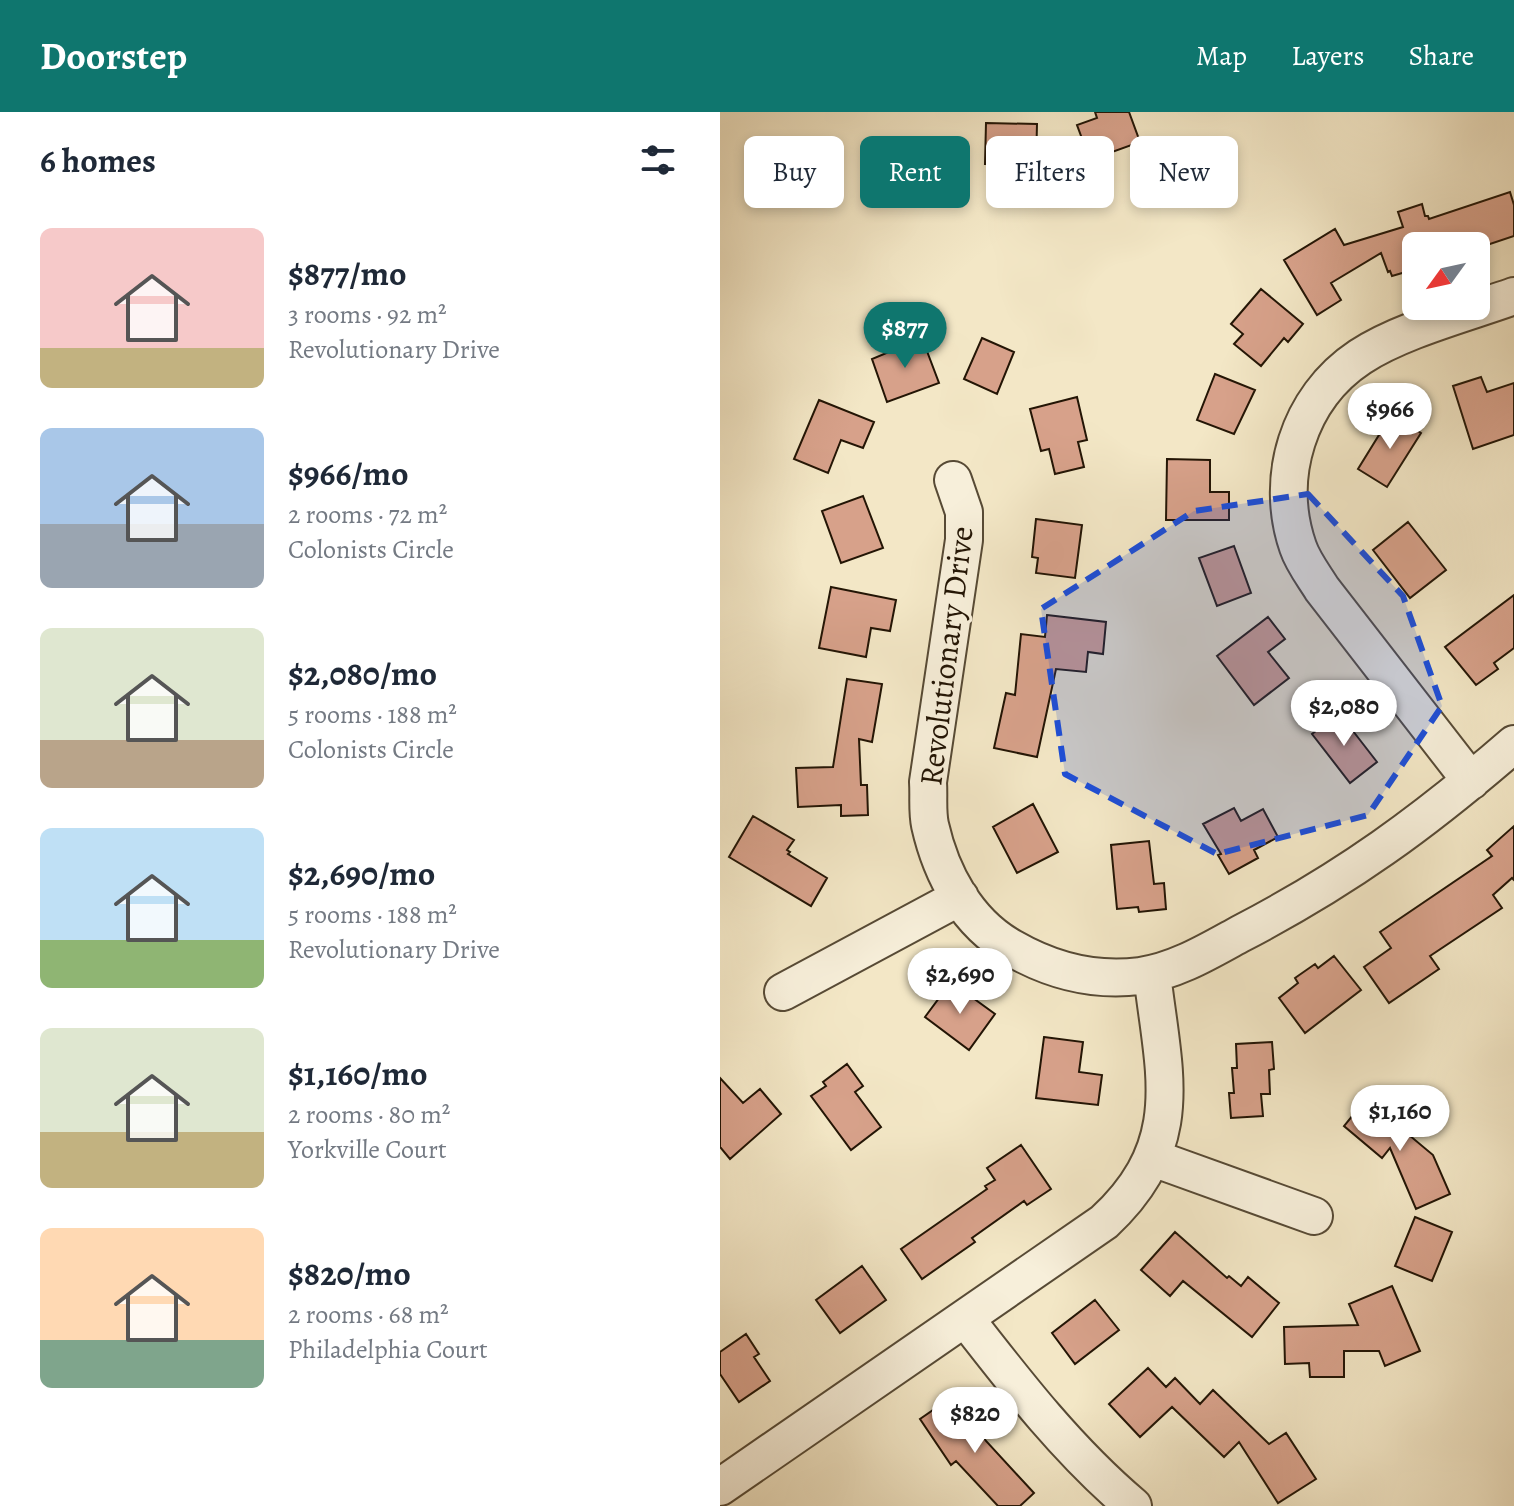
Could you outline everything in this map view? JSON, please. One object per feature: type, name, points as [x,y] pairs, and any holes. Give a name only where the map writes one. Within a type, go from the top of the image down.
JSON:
[{"type":"street","points":[[1471,781],[1322,589],[1302,557],[1291,521],[1289,483],[1294,446],[1303,423],[1316,401],[1341,372],[1360,357],[1395,339],[1514,296]]},
{"type":"street","name":"Revolutionary Drive","points":[[953,480],[964,512],[964,540],[928,782],[928,809],[940,862],[975,918],[994,936],[1038,963],[1075,975],[1101,978],[1152,974],[1193,959],[1330,885],[1404,835],[1514,744]]},
{"type":"street","points":[[783,992],[960,897]]},
{"type":"street","points":[[720,1487],[1104,1222],[1132,1193],[1153,1158],[1162,1134],[1167,1103],[1152,974]]},
{"type":"street","points":[[1153,1158],[1314,1216]]},
{"type":"street","points":[[965,1318],[1022,1393],[1133,1506]]},
{"type":"street","points":[[720,1499],[725,1506]]},
{"type":"highlighted area","points":[[1308,494],[1403,596],[1442,706],[1368,815],[1217,854],[1065,774],[1041,609],[1194,511]]},
{"type":"building","points":[[1095,112],[1129,112],[1138,136],[1130,136],[1130,146],[1114,151],[1114,136],[1081,136],[1077,125],[1097,118]]},
{"type":"building","points":[[986,123],[1037,124],[1037,136],[986,136],[985,164]]},
{"type":"building","points":[[1510,192],[1514,205],[1514,236],[1490,244],[1490,232],[1402,232],[1402,273],[1392,276],[1381,253],[1331,283],[1341,300],[1317,315],[1284,260],[1335,229],[1344,245],[1403,227],[1398,212],[1422,204],[1429,219]]},
{"type":"building","points":[[1261,289],[1303,324],[1288,342],[1284,338],[1261,366],[1234,344],[1243,334],[1231,324]]},
{"type":"building","points":[[922,338],[939,383],[887,402],[872,359]]},
{"type":"building","points":[[982,338],[1014,352],[997,394],[964,379]]},
{"type":"building","points":[[1215,374],[1255,390],[1234,434],[1197,420]]},
{"type":"building","points":[[1481,377],[1487,392],[1514,383],[1514,435],[1473,449],[1453,386]]},
{"type":"building","points":[[1077,397],[1087,440],[1078,442],[1084,467],[1055,474],[1049,449],[1041,451],[1030,409]]},
{"type":"building","points":[[819,400],[874,422],[863,448],[841,440],[828,473],[794,459]]},
{"type":"building","points":[[1392,414],[1421,433],[1387,487],[1358,469]]},
{"type":"building","points":[[1167,459],[1210,460],[1210,492],[1229,492],[1229,520],[1166,520]]},
{"type":"building","points":[[863,496],[883,548],[841,563],[822,511]]},
{"type":"building","points":[[1036,519],[1082,525],[1075,578],[1036,573],[1038,558],[1032,557]]},
{"type":"building","points":[[1408,522],[1446,570],[1410,598],[1373,550]]},
{"type":"building","points":[[1234,546],[1251,593],[1217,606],[1199,558]]},
{"type":"building","points":[[831,587],[896,600],[890,631],[871,628],[866,657],[819,648]]},
{"type":"building","points":[[1514,595],[1514,648],[1494,663],[1498,669],[1476,685],[1445,647]]},
{"type":"building","points":[[1047,615],[1106,622],[1103,654],[1088,652],[1086,672],[1056,669],[1037,757],[994,748],[1006,693],[1015,695],[1021,634],[1045,637]]},
{"type":"building","points":[[1268,617],[1285,639],[1268,652],[1289,678],[1254,705],[1217,656]]},
{"type":"building","points":[[847,679],[882,684],[872,742],[859,739],[861,785],[867,785],[868,815],[841,816],[841,805],[798,807],[796,768],[833,767]]},
{"type":"building","points":[[1339,713],[1377,762],[1350,783],[1312,734]]},
{"type":"building","points":[[1033,804],[1058,852],[1017,873],[993,827]]},
{"type":"building","points":[[1234,808],[1241,821],[1263,809],[1278,837],[1254,850],[1258,858],[1229,874],[1203,824]]},
{"type":"building","points":[[753,816],[794,840],[787,850],[790,852],[788,854],[827,878],[811,906],[729,857]]},
{"type":"building","points":[[1514,826],[1514,880],[1512,878],[1493,895],[1502,908],[1430,956],[1439,969],[1389,1003],[1364,967],[1391,948],[1380,932],[1492,856],[1487,850]]},
{"type":"building","points":[[1149,841],[1154,884],[1164,883],[1166,909],[1139,912],[1138,907],[1117,909],[1111,845]]},
{"type":"building","points":[[1334,956],[1361,990],[1305,1033],[1279,998],[1298,983],[1295,978],[1315,964],[1318,968]]},
{"type":"building","points":[[951,982],[995,1014],[969,1050],[925,1017]]},
{"type":"building","points":[[1044,1037],[1083,1042],[1079,1072],[1102,1075],[1098,1105],[1036,1098]]},
{"type":"building","points":[[1272,1042],[1274,1069],[1269,1070],[1270,1094],[1261,1094],[1263,1116],[1231,1118],[1229,1093],[1234,1093],[1232,1068],[1237,1068],[1236,1044]]},
{"type":"building","points":[[847,1064],[863,1086],[855,1092],[881,1127],[851,1150],[811,1096],[826,1086],[823,1082]]},
{"type":"building","points":[[720,1078],[743,1103],[760,1089],[781,1114],[730,1159],[720,1147]]},
{"type":"building","points":[[1366,1099],[1433,1155],[1450,1194],[1416,1209],[1390,1148],[1382,1158],[1344,1126]]},
{"type":"building","points":[[1021,1145],[1051,1189],[1027,1205],[1024,1201],[972,1238],[975,1242],[922,1279],[901,1249],[987,1189],[985,1186],[995,1180],[987,1168]]},
{"type":"building","points":[[1415,1217],[1452,1232],[1432,1281],[1395,1266]]},
{"type":"building","points":[[1175,1232],[1227,1278],[1229,1276],[1241,1286],[1248,1277],[1279,1303],[1252,1337],[1183,1281],[1170,1296],[1141,1270]]},
{"type":"building","points":[[862,1266],[886,1300],[840,1333],[816,1300]]},
{"type":"building","points":[[1392,1286],[1420,1351],[1385,1366],[1379,1351],[1344,1351],[1344,1377],[1310,1377],[1309,1363],[1285,1364],[1284,1327],[1358,1325],[1349,1304]]},
{"type":"building","points":[[1095,1300],[1119,1330],[1075,1364],[1052,1333]]},
{"type":"building","points":[[746,1334],[759,1354],[754,1357],[770,1381],[739,1402],[720,1374],[720,1352]]},
{"type":"building","points":[[1148,1368],[1166,1387],[1175,1378],[1200,1404],[1213,1390],[1269,1444],[1286,1433],[1316,1479],[1278,1503],[1239,1442],[1224,1457],[1172,1407],[1140,1437],[1109,1404]]},
{"type":"building","points":[[952,1397],[986,1441],[1034,1493],[1020,1506],[998,1506],[956,1461],[951,1465],[920,1419]]}]
